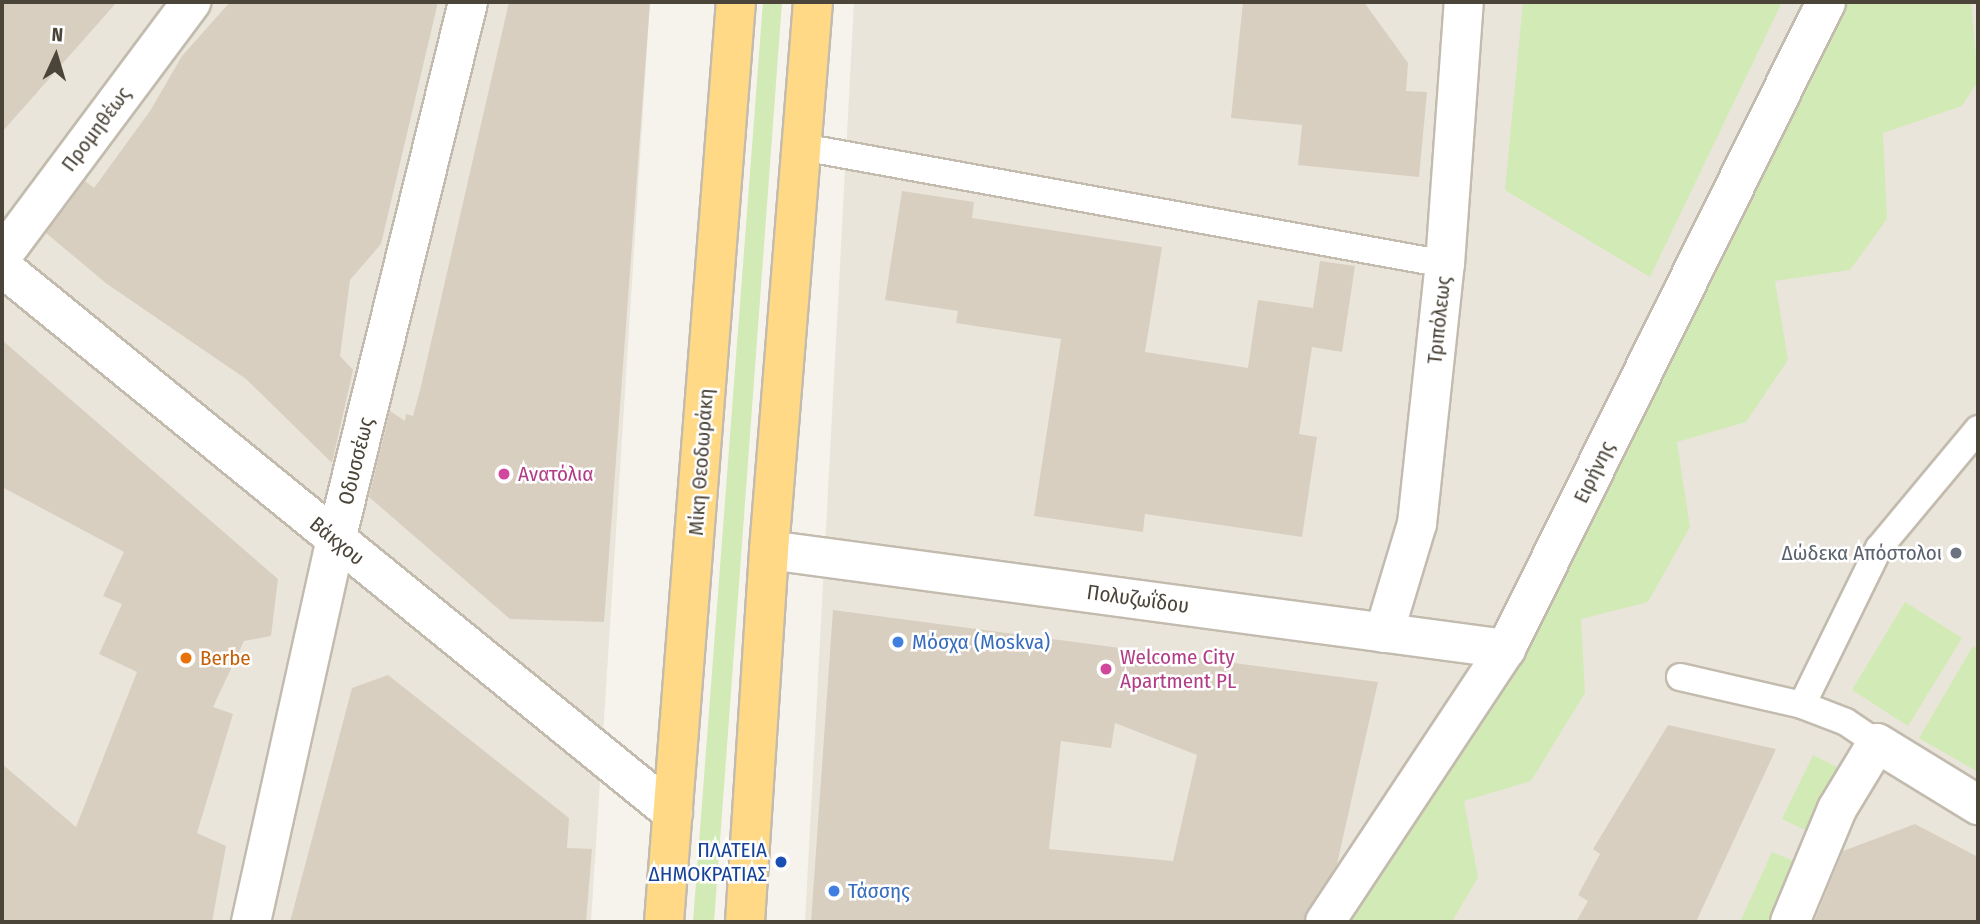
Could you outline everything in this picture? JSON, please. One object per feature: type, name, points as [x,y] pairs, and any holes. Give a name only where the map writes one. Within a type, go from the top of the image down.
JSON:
[{"type":"highway","name":"Μίκη Θεοδωράκη","points":[[664,922],[736,2]]},
{"type":"highway","points":[[746,922],[769,550],[813,2]]},
{"type":"street","name":"Οδυσσέως","points":[[251,922],[336,540],[468,2]]},
{"type":"street","name":"Τριπόλεως","points":[[1384,632],[1417,524],[1445,264],[1464,2]]},
{"type":"street","name":"Ειρήνης","points":[[1325,922],[1506,649],[1826,2]]},
{"type":"street","name":"Προμηθέως","points":[[2,256],[187,3]]},
{"type":"street","name":"Βάκχου","points":[[2,267],[673,813]]},
{"type":"street","name":"Πολυζωΐδου","points":[[769,550],[1506,649]]},
{"type":"street","points":[[1790,922],[1836,809],[1877,743],[1978,805]]},
{"type":"lane","points":[[802,148],[1445,264]]},
{"type":"lane","points":[[1802,705],[1879,548],[1978,429]]},
{"type":"lane","points":[[1680,677],[1802,705],[1846,722],[1877,743]]},
{"type":"shaded area","points":[[2,2],[650,2],[591,922],[2,922]]},
{"type":"shaded area","points":[[854,2],[1978,2],[1978,922],[805,922]]},
{"type":"green space","points":[[763,2],[782,2],[714,922],[693,922]]},
{"type":"green space","points":[[1523,2],[1782,2],[1650,277],[1505,190]]},
{"type":"green space","points":[[1837,2],[1971,2],[1978,81],[1962,106],[1883,133],[1887,219],[1850,270],[1775,281],[1788,360],[1746,422],[1677,442],[1690,527],[1648,602],[1581,619],[1585,693],[1531,781],[1464,801],[1478,877],[1452,922],[1344,922]]},
{"type":"green space","points":[[1905,602],[1962,638],[1908,726],[1852,690]]},
{"type":"green space","points":[[1973,646],[1978,649],[1978,772],[1919,738]]},
{"type":"green space","points":[[1813,755],[1851,774],[1820,837],[1782,819]]},
{"type":"green space","points":[[1772,852],[1805,866],[1780,922],[1740,922]]},
{"type":"building","points":[[2,2],[117,2],[2,132]]},
{"type":"building","points":[[230,2],[438,2],[381,244],[350,280],[340,356],[353,370],[332,463],[246,379],[107,284],[46,233],[85,181],[94,188],[150,111],[182,56]]},
{"type":"building","points":[[509,2],[650,2],[604,622],[510,619],[369,497],[390,411],[405,421],[406,414],[413,416]]},
{"type":"building","points":[[1243,2],[1364,2],[1408,63],[1406,91],[1427,92],[1419,177],[1298,165],[1302,125],[1231,118]]},
{"type":"building","points":[[902,191],[974,202],[972,218],[1162,247],[1145,352],[1248,368],[1258,300],[1313,308],[1320,261],[1355,266],[1342,352],[1312,347],[1299,434],[1317,437],[1302,537],[1145,514],[1143,532],[1034,516],[1061,339],[956,323],[958,311],[885,300]]},
{"type":"building","points":[[2,340],[278,579],[271,636],[244,641],[213,707],[233,714],[197,833],[226,846],[212,922],[2,922],[2,764],[76,827],[137,672],[99,654],[122,604],[103,596],[124,552],[2,487]]},
{"type":"building","points":[[833,610],[1378,682],[1337,864],[1303,922],[811,922]],"holes":[[[1115,723],[1197,755],[1173,861],[1049,849],[1061,741],[1111,748]]]},
{"type":"building","points":[[388,675],[569,818],[567,848],[592,849],[586,922],[290,922],[352,688]]},
{"type":"building","points":[[1668,725],[1776,749],[1696,922],[1576,922],[1588,901],[1578,895],[1600,854],[1593,849]]},
{"type":"building","points":[[1915,824],[1978,857],[1978,922],[1814,922],[1843,851]]},
{"type":"place","name":"Ανατόλια","points":[[504,474]]},
{"type":"place","name":"Δώδεκα Απόστολοι","points":[[1956,553]]},
{"type":"place","name":"Μόσχα (Moskva)","points":[[898,642]]},
{"type":"place","name":"Berbe","points":[[186,658]]},
{"type":"place","name":"Welcome City Apartment PL","points":[[1106,669]]},
{"type":"place","name":"ΠΛΑΤΕΙΑ ΔΗΜΟΚΡΑΤΙΑΣ","points":[[781,862]]},
{"type":"place","name":"Τάσσης","points":[[834,891]]}]
